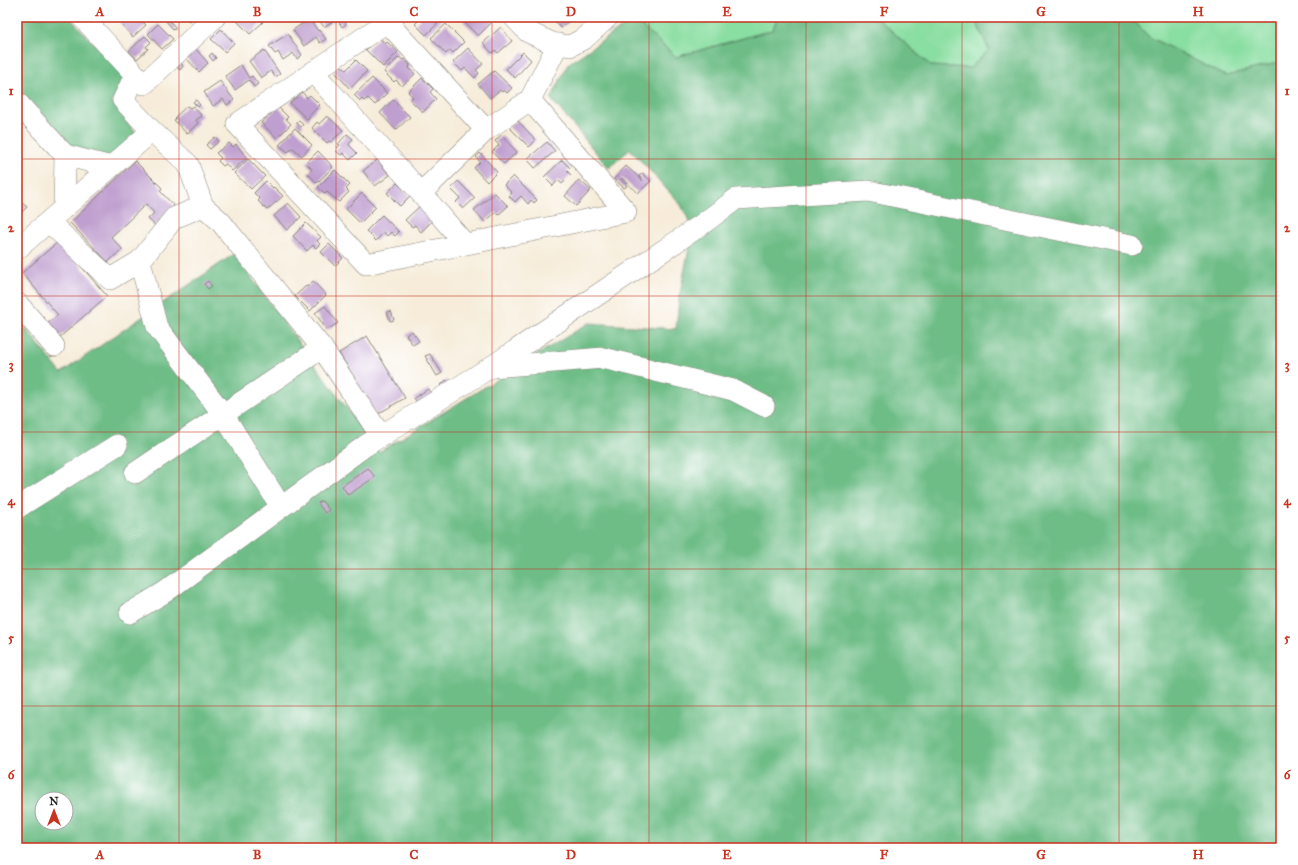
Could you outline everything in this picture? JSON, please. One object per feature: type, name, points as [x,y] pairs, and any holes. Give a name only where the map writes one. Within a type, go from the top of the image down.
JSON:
[{"type":"street","points":[[82,17],[144,84],[215,17]]},
{"type":"street","points":[[514,17],[528,32],[552,43],[570,46],[585,38],[608,17]]},
{"type":"street","points":[[486,130],[390,19],[237,124],[366,264],[626,212],[530,100]]},
{"type":"street","points":[[421,193],[486,130],[530,100],[558,44]]},
{"type":"street","points":[[313,72],[465,244]]},
{"type":"street","points":[[135,75],[123,100],[152,131],[188,164],[203,206],[220,221],[322,348],[381,436]]},
{"type":"street","points":[[17,102],[65,155],[111,167]]},
{"type":"street","points":[[17,249],[152,131]]},
{"type":"street","points":[[64,207],[65,155]]},
{"type":"street","points":[[130,613],[165,592],[365,446],[491,367],[701,225],[736,199],[868,191],[1132,245]]},
{"type":"street","points":[[49,222],[110,280],[140,261],[174,218],[203,206]]},
{"type":"street","points":[[140,261],[157,327],[223,414],[281,507]]},
{"type":"street","points":[[17,304],[54,346]]},
{"type":"street","points":[[135,473],[322,348]]},
{"type":"street","points":[[491,367],[603,358],[733,390],[764,406]]},
{"type":"street","points":[[17,508],[117,445]]},
{"type":"green space","points":[[17,17],[69,17],[129,81],[112,102],[137,135],[113,158],[72,152],[17,116]]},
{"type":"green space","points":[[637,17],[778,17],[772,30],[676,57],[634,19]]},
{"type":"green space","points":[[778,17],[876,17],[931,66],[970,68],[989,50],[974,17],[1130,17],[1149,37],[1226,76],[1281,62],[1281,848],[17,848],[17,317],[61,373],[234,254],[379,452],[589,323],[676,329],[679,299],[693,228],[681,205],[630,149],[609,168],[551,99],[568,64],[634,19],[676,57],[772,30]]},
{"type":"green space","points":[[876,17],[974,17],[989,50],[971,68],[931,66]]},
{"type":"green space","points":[[1130,17],[1281,17],[1281,62],[1226,76],[1149,37]]},
{"type":"building","points":[[126,17],[138,17],[146,25],[133,37],[120,23]]},
{"type":"building","points":[[185,17],[194,17],[189,21]]},
{"type":"building","points":[[233,17],[258,17],[263,22],[250,34]]},
{"type":"building","points":[[317,17],[342,17],[346,24],[342,27],[337,19],[324,27]]},
{"type":"building","points":[[422,17],[441,17],[442,19],[426,35],[415,24]]},
{"type":"building","points":[[467,17],[491,17],[494,20],[478,36],[463,21]]},
{"type":"building","points":[[538,17],[548,17],[543,22]]},
{"type":"building","points":[[556,17],[567,17],[570,20],[561,28],[553,19]]},
{"type":"building","points":[[167,18],[176,28],[174,30],[165,20]]},
{"type":"building","points":[[309,19],[326,39],[320,43],[316,37],[304,46],[293,30]]},
{"type":"building","points":[[158,24],[173,39],[162,49],[148,34]]},
{"type":"building","points":[[446,24],[464,42],[453,53],[450,50],[446,54],[431,38]]},
{"type":"building","points":[[501,27],[512,41],[498,53],[495,50],[492,53],[483,43]]},
{"type":"building","points":[[221,29],[234,43],[225,52],[211,39]]},
{"type":"building","points":[[288,34],[302,55],[297,59],[293,53],[283,60],[278,52],[275,54],[269,46]]},
{"type":"building","points":[[145,36],[151,42],[146,47],[148,49],[137,59],[129,51]]},
{"type":"building","points":[[379,37],[385,44],[387,42],[398,52],[383,67],[366,50]]},
{"type":"building","points":[[195,48],[208,63],[199,72],[185,57]]},
{"type":"building","points":[[468,48],[483,64],[476,70],[479,73],[475,78],[465,68],[462,71],[453,62]]},
{"type":"building","points":[[264,50],[280,74],[275,77],[271,71],[261,78],[249,61]]},
{"type":"building","points":[[523,52],[531,60],[515,78],[506,69]]},
{"type":"building","points":[[212,53],[216,58],[213,61],[209,56]]},
{"type":"building","points":[[399,57],[403,60],[404,59],[410,65],[409,68],[415,74],[402,86],[396,80],[394,82],[384,72]]},
{"type":"building","points":[[356,60],[367,71],[350,89],[334,71],[340,65],[346,70]]},
{"type":"building","points":[[181,63],[183,66],[180,70],[177,67]]},
{"type":"building","points":[[241,65],[249,78],[252,76],[258,84],[254,87],[249,80],[235,90],[225,76]]},
{"type":"building","points":[[494,71],[512,88],[507,93],[504,90],[502,92],[500,90],[490,98],[478,84]]},
{"type":"building","points":[[372,78],[387,93],[375,105],[368,98],[364,101],[362,99],[360,101],[354,95]]},
{"type":"building","points":[[422,78],[433,89],[430,92],[436,99],[423,112],[410,100],[413,97],[408,92]]},
{"type":"building","points":[[220,81],[234,100],[227,105],[223,99],[213,106],[204,92]]},
{"type":"building","points":[[302,92],[307,98],[310,95],[320,105],[309,116],[310,117],[308,120],[290,103]]},
{"type":"building","points":[[196,100],[200,105],[198,107],[193,102]]},
{"type":"building","points":[[393,100],[410,117],[396,130],[380,113]]},
{"type":"building","points":[[187,106],[190,108],[193,106],[202,116],[196,120],[198,123],[187,134],[174,120],[176,119],[175,117]]},
{"type":"building","points":[[278,107],[288,117],[286,119],[291,124],[277,138],[261,123]]},
{"type":"building","points":[[327,116],[343,130],[331,142],[329,141],[327,143],[312,128],[317,122],[319,124]]},
{"type":"building","points":[[299,120],[303,125],[301,127],[296,123]]},
{"type":"building","points":[[517,120],[536,140],[529,147],[509,127]]},
{"type":"building","points":[[295,128],[312,145],[302,156],[293,148],[288,152],[279,145]]},
{"type":"building","points":[[347,134],[353,139],[349,144],[357,153],[350,160],[343,153],[341,155],[335,150]]},
{"type":"building","points":[[501,135],[517,152],[504,164],[492,152],[499,145],[495,141]]},
{"type":"building","points":[[215,137],[219,141],[210,149],[206,145]]},
{"type":"building","points":[[547,142],[555,151],[535,168],[527,159]]},
{"type":"building","points":[[229,143],[233,147],[236,144],[247,158],[232,171],[226,164],[223,166],[218,161],[221,158],[216,153]]},
{"type":"building","points":[[318,151],[333,167],[317,183],[308,174],[312,169],[306,163]]},
{"type":"building","points":[[480,153],[497,172],[487,182],[474,168],[480,162],[476,157]]},
{"type":"building","points":[[248,159],[265,176],[251,189],[234,173]]},
{"type":"building","points":[[377,160],[390,175],[375,186],[363,171]]},
{"type":"building","points":[[562,160],[570,168],[567,171],[571,175],[562,184],[558,180],[553,186],[544,177]]},
{"type":"building","points":[[135,161],[162,188],[160,191],[176,208],[157,227],[148,219],[154,213],[146,204],[111,237],[122,249],[108,262],[70,223]]},
{"type":"building","points":[[626,166],[643,181],[639,176],[642,173],[651,181],[638,193],[622,178],[621,179],[627,186],[624,188],[614,179]]},
{"type":"building","points":[[335,170],[350,185],[346,189],[349,192],[339,202],[327,192],[325,194],[318,187]]},
{"type":"building","points":[[513,176],[537,200],[534,203],[531,200],[528,204],[521,196],[515,202],[509,196],[512,193],[504,185]]},
{"type":"building","points":[[579,180],[591,190],[576,206],[565,196]]},
{"type":"building","points":[[266,181],[283,196],[267,210],[258,201],[260,199],[254,193]]},
{"type":"building","points":[[458,181],[475,198],[463,209],[456,202],[460,198],[451,189]]},
{"type":"building","points":[[397,183],[410,196],[400,206],[387,193]]},
{"type":"building","points":[[362,193],[376,207],[360,223],[346,209]]},
{"type":"building","points":[[495,193],[508,206],[498,215],[496,212],[485,222],[474,210]]},
{"type":"building","points":[[17,199],[27,207],[17,217]]},
{"type":"building","points":[[288,203],[301,217],[287,230],[274,216]]},
{"type":"building","points":[[420,206],[433,220],[421,232],[415,225],[412,227],[405,220]]},
{"type":"building","points":[[382,215],[399,232],[395,236],[391,232],[387,236],[384,232],[376,241],[366,231]]},
{"type":"building","points":[[306,223],[321,237],[317,241],[320,244],[316,248],[313,245],[307,251],[293,236]]},
{"type":"building","points":[[59,241],[107,296],[60,337],[48,323],[58,315],[22,273]]},
{"type":"building","points":[[329,244],[343,258],[335,266],[321,252]]},
{"type":"building","points":[[208,281],[212,286],[208,289],[204,284]]},
{"type":"building","points":[[313,281],[326,295],[310,311],[295,296]]},
{"type":"building","points":[[325,306],[338,323],[327,330],[315,313]]},
{"type":"building","points":[[391,311],[394,320],[390,321],[387,312]]},
{"type":"building","points":[[412,331],[419,341],[413,345],[406,335]]},
{"type":"building","points":[[367,336],[405,398],[376,415],[339,353]]},
{"type":"building","points":[[430,354],[442,373],[437,376],[425,356]]},
{"type":"building","points":[[446,380],[449,383],[443,389],[440,386]]},
{"type":"building","points":[[428,389],[433,397],[420,406],[414,398]]},
{"type":"building","points":[[368,468],[375,477],[348,495],[342,486]]},
{"type":"building","points":[[322,501],[329,510],[325,513],[318,503]]}]
